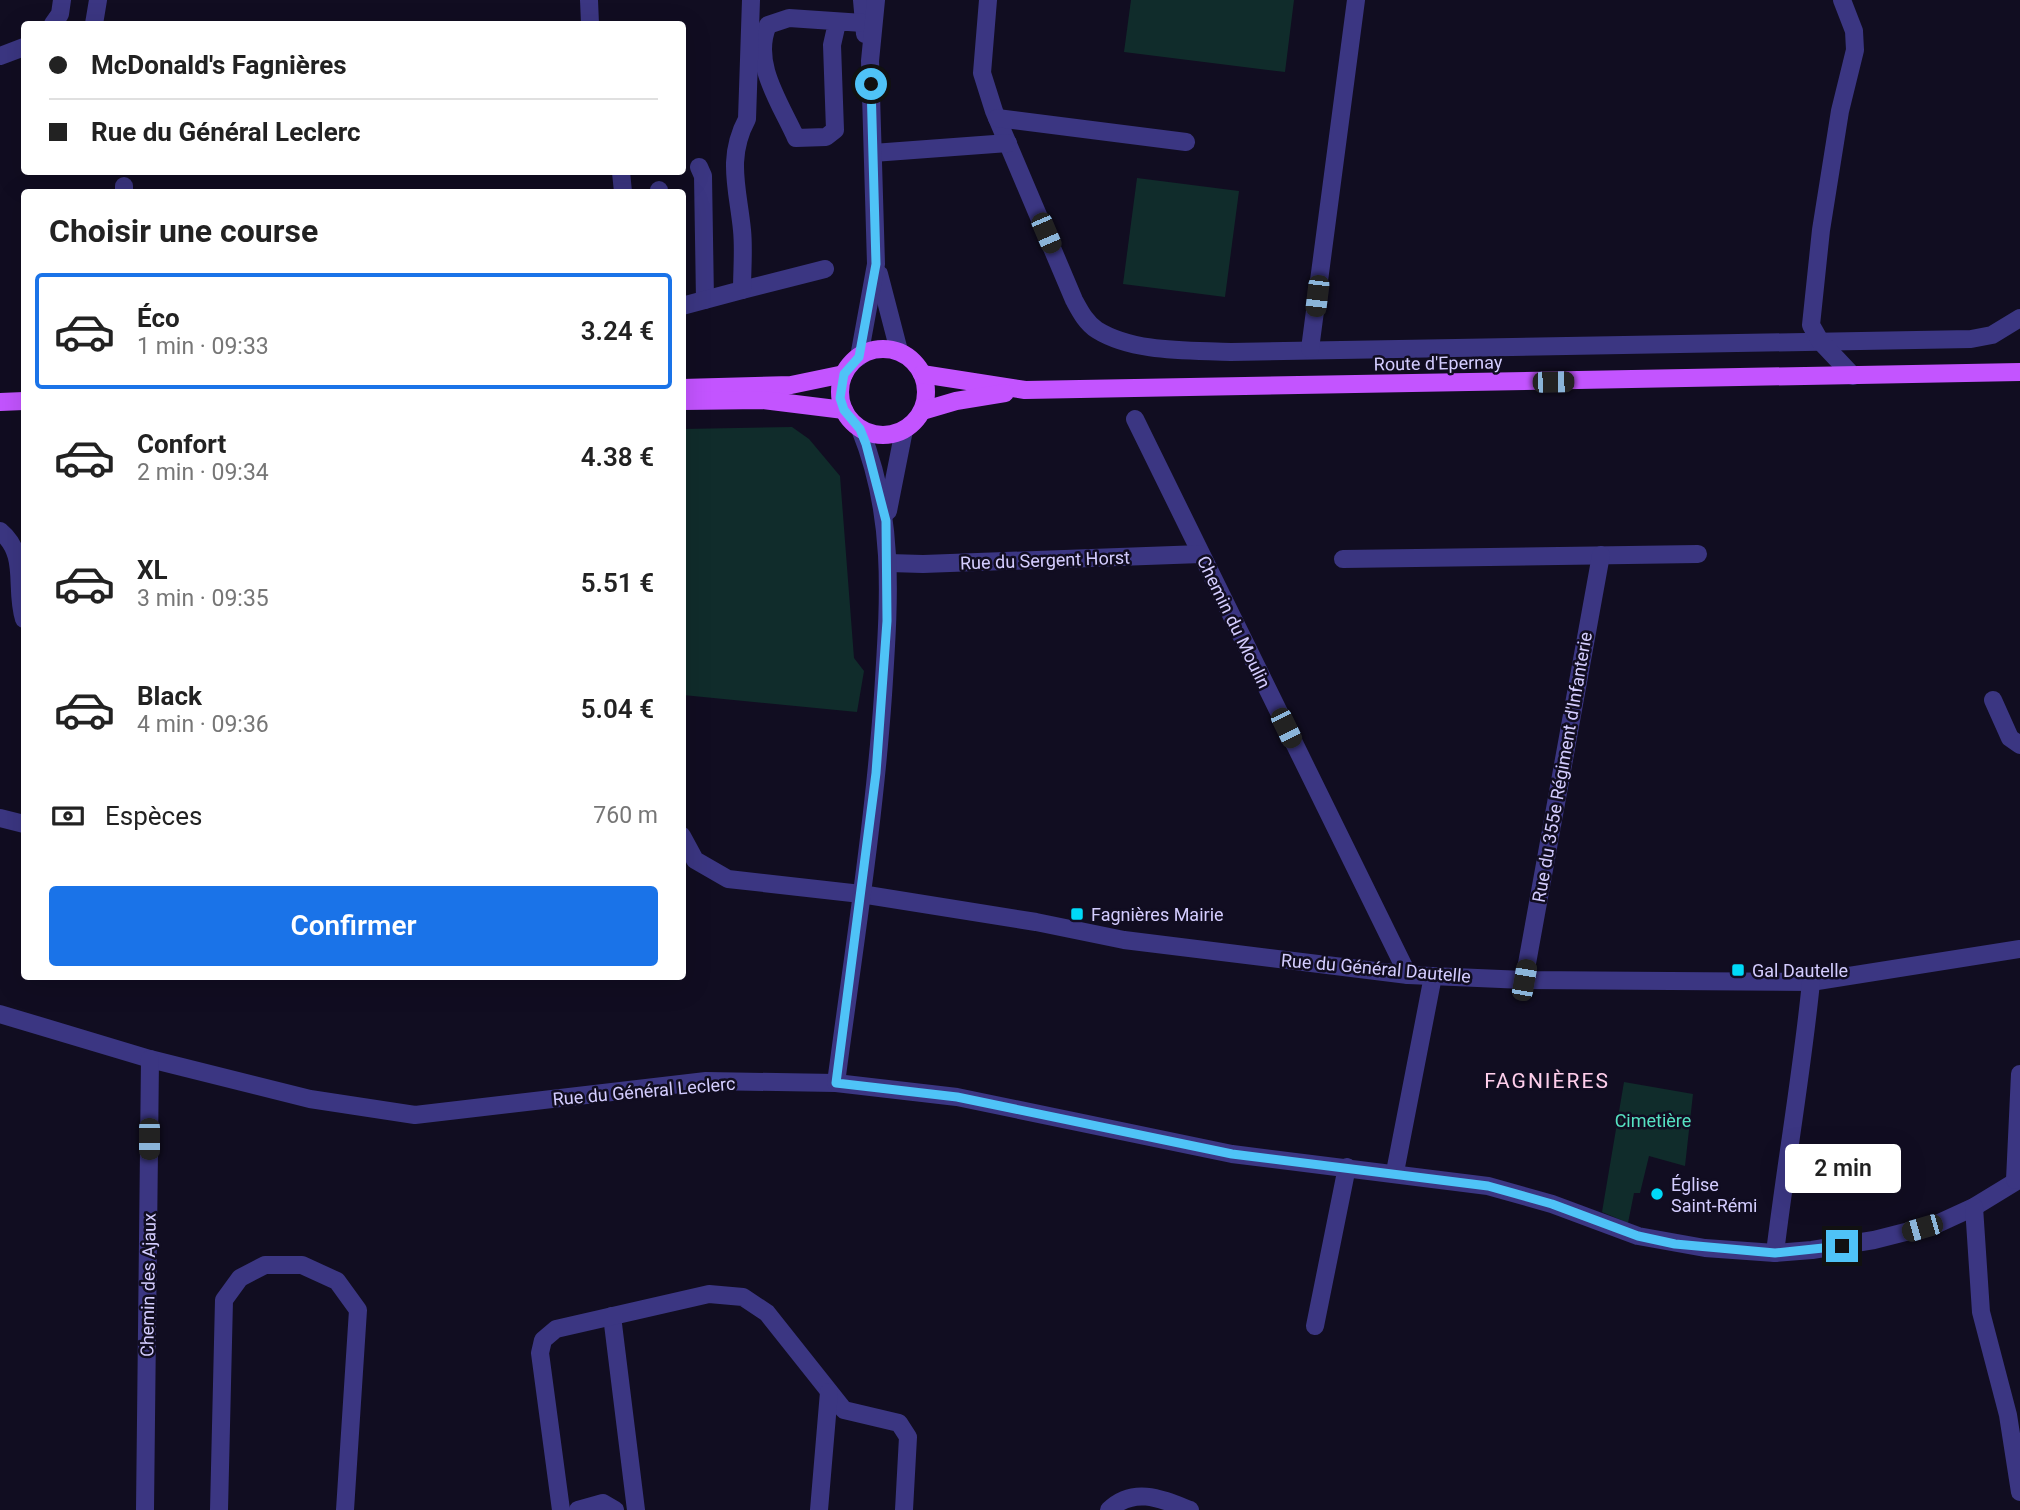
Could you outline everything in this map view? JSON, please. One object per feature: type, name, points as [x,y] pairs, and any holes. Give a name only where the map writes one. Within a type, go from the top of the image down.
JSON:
[{"type":"main road","points":[[884,348],[898,351],[915,363],[922,374],[925,386],[922,411],[904,430],[884,435],[860,429],[844,410],[840,386],[844,374],[859,357],[884,348]]},
{"type":"main road","name":"Route d'Epernay","points":[[922,411],[956,401],[1025,390],[2020,372]]},
{"type":"main road","points":[[686,388],[791,385],[844,374]]},
{"type":"main road","name":"Route d'Epernay","points":[[922,374],[1025,390]]},
{"type":"main road","points":[[686,401],[763,400],[844,410]]},
{"type":"main road","points":[[0,402],[21,401]]},
{"type":"street","points":[[55,21],[61,14],[62,0]]},
{"type":"street","points":[[94,21],[98,0]]},
{"type":"street","points":[[589,0],[590,21]]},
{"type":"street","points":[[742,290],[742,229],[734,188],[738,136],[747,119],[751,0]]},
{"type":"street","points":[[862,0],[870,61]]},
{"type":"street","points":[[859,357],[876,264],[870,61],[876,0]]},
{"type":"street","points":[[988,0],[982,73],[997,118],[1074,300],[1085,319],[1097,330],[1144,345],[1191,350],[1971,339],[1992,335],[2020,318]]},
{"type":"street","points":[[1310,349],[1356,0]]},
{"type":"street","points":[[1842,0],[1854,31],[1854,50],[1840,111],[1811,325],[1820,341],[1853,376]]},
{"type":"street","points":[[837,23],[832,45],[835,130],[826,137],[796,138],[763,63],[763,37],[768,26],[788,9],[837,23],[863,23]]},
{"type":"street","points":[[0,56],[21,48]]},
{"type":"street","points":[[997,118],[1186,142]]},
{"type":"street","points":[[873,153],[1008,143]]},
{"type":"street","points":[[699,167],[703,176],[705,300]]},
{"type":"street","points":[[876,264],[898,351]]},
{"type":"street","points":[[686,305],[825,269]]},
{"type":"street","points":[[686,380],[762,387]]},
{"type":"street","name":"Chemin du Moulin","points":[[1135,419],[1408,975]]},
{"type":"street","points":[[836,1083],[862,894],[880,734],[889,562],[886,521],[874,465],[860,429]]},
{"type":"street","points":[[886,521],[904,430]]},
{"type":"street","points":[[0,531],[15,548],[21,565]]},
{"type":"street","points":[[1343,559],[1698,554]]},
{"type":"street","name":"Rue du Sergent Horst","points":[[889,562],[937,564],[1201,555]]},
{"type":"street","name":"Rue du 355e Régiment d'Infanterie","points":[[1524,980],[1601,555]]},
{"type":"street","points":[[1993,700],[2010,738],[2020,745]]},
{"type":"street","points":[[0,818],[21,823]]},
{"type":"street","name":"Rue du Général Dautelle","points":[[686,847],[695,860],[728,879],[862,894],[1036,922],[1124,940],[1408,975],[1524,980],[1811,982],[2020,949]]},
{"type":"street","points":[[1395,1172],[1433,976]]},
{"type":"street","points":[[1775,1253],[1788,1148],[1802,1075],[1811,982]]},
{"type":"street","name":"Rue du Général Leclerc","points":[[0,1014],[150,1059],[310,1099],[415,1115],[706,1082],[836,1083],[957,1097],[1232,1154],[1395,1172],[1517,1194],[1656,1240],[1775,1253],[1874,1240],[1937,1224],[1974,1207],[2018,1180]]},
{"type":"street","name":"Chemin des Ajaux","points":[[145,1510],[150,1059]]},
{"type":"street","points":[[2018,1180],[2020,1074]]},
{"type":"street","points":[[1315,1325],[1347,1167]]},
{"type":"street","points":[[1974,1207],[1981,1312],[2008,1415],[2020,1492]]},
{"type":"street","points":[[219,1510],[223,1300],[240,1278],[265,1265],[302,1265],[337,1281],[358,1310],[345,1510]]},
{"type":"street","points":[[561,1510],[540,1353],[542,1340],[556,1329],[709,1294],[743,1297],[767,1313],[844,1410],[899,1423],[908,1437],[904,1510]]},
{"type":"street","points":[[612,1316],[636,1510]]},
{"type":"street","points":[[819,1510],[829,1392]]},
{"type":"street","points":[[1109,1510],[1124,1498],[1143,1495],[1190,1510]]},
{"type":"street","points":[[578,1510],[603,1503],[615,1510]]},
{"type":"green space","points":[[1131,0],[1294,0],[1285,72],[1124,52]]},
{"type":"green space","points":[[1137,178],[1239,191],[1225,297],[1123,284]]},
{"type":"green space","points":[[792,427],[809,439],[840,476],[854,658],[864,671],[857,712],[686,695],[686,429]]},
{"type":"green space","name":"Cimetière","points":[[1624,1082],[1693,1094],[1685,1166],[1649,1156],[1640,1193],[1634,1193],[1628,1223],[1602,1212]]},
{"type":"place","name":"Fagnières Mairie","points":[[1077,914]]},
{"type":"place","name":"Gal Dautelle","points":[[1738,970]]},
{"type":"place","name":"Église Saint-Rémi","points":[[1657,1194]]},
{"type":"district","name":"FAGNIÈRES","points":[[1547,1081]]},
{"type":"route","points":[[871,84],[876,264],[868,322],[859,357],[850,364],[844,374],[840,398],[850,421],[860,429],[874,465],[886,521],[889,562],[887,621],[876,773],[836,1083],[957,1097],[1052,1114],[1232,1154],[1395,1172],[1488,1186],[1552,1204],[1638,1236],[1675,1244],[1775,1253],[1842,1246]]}]
